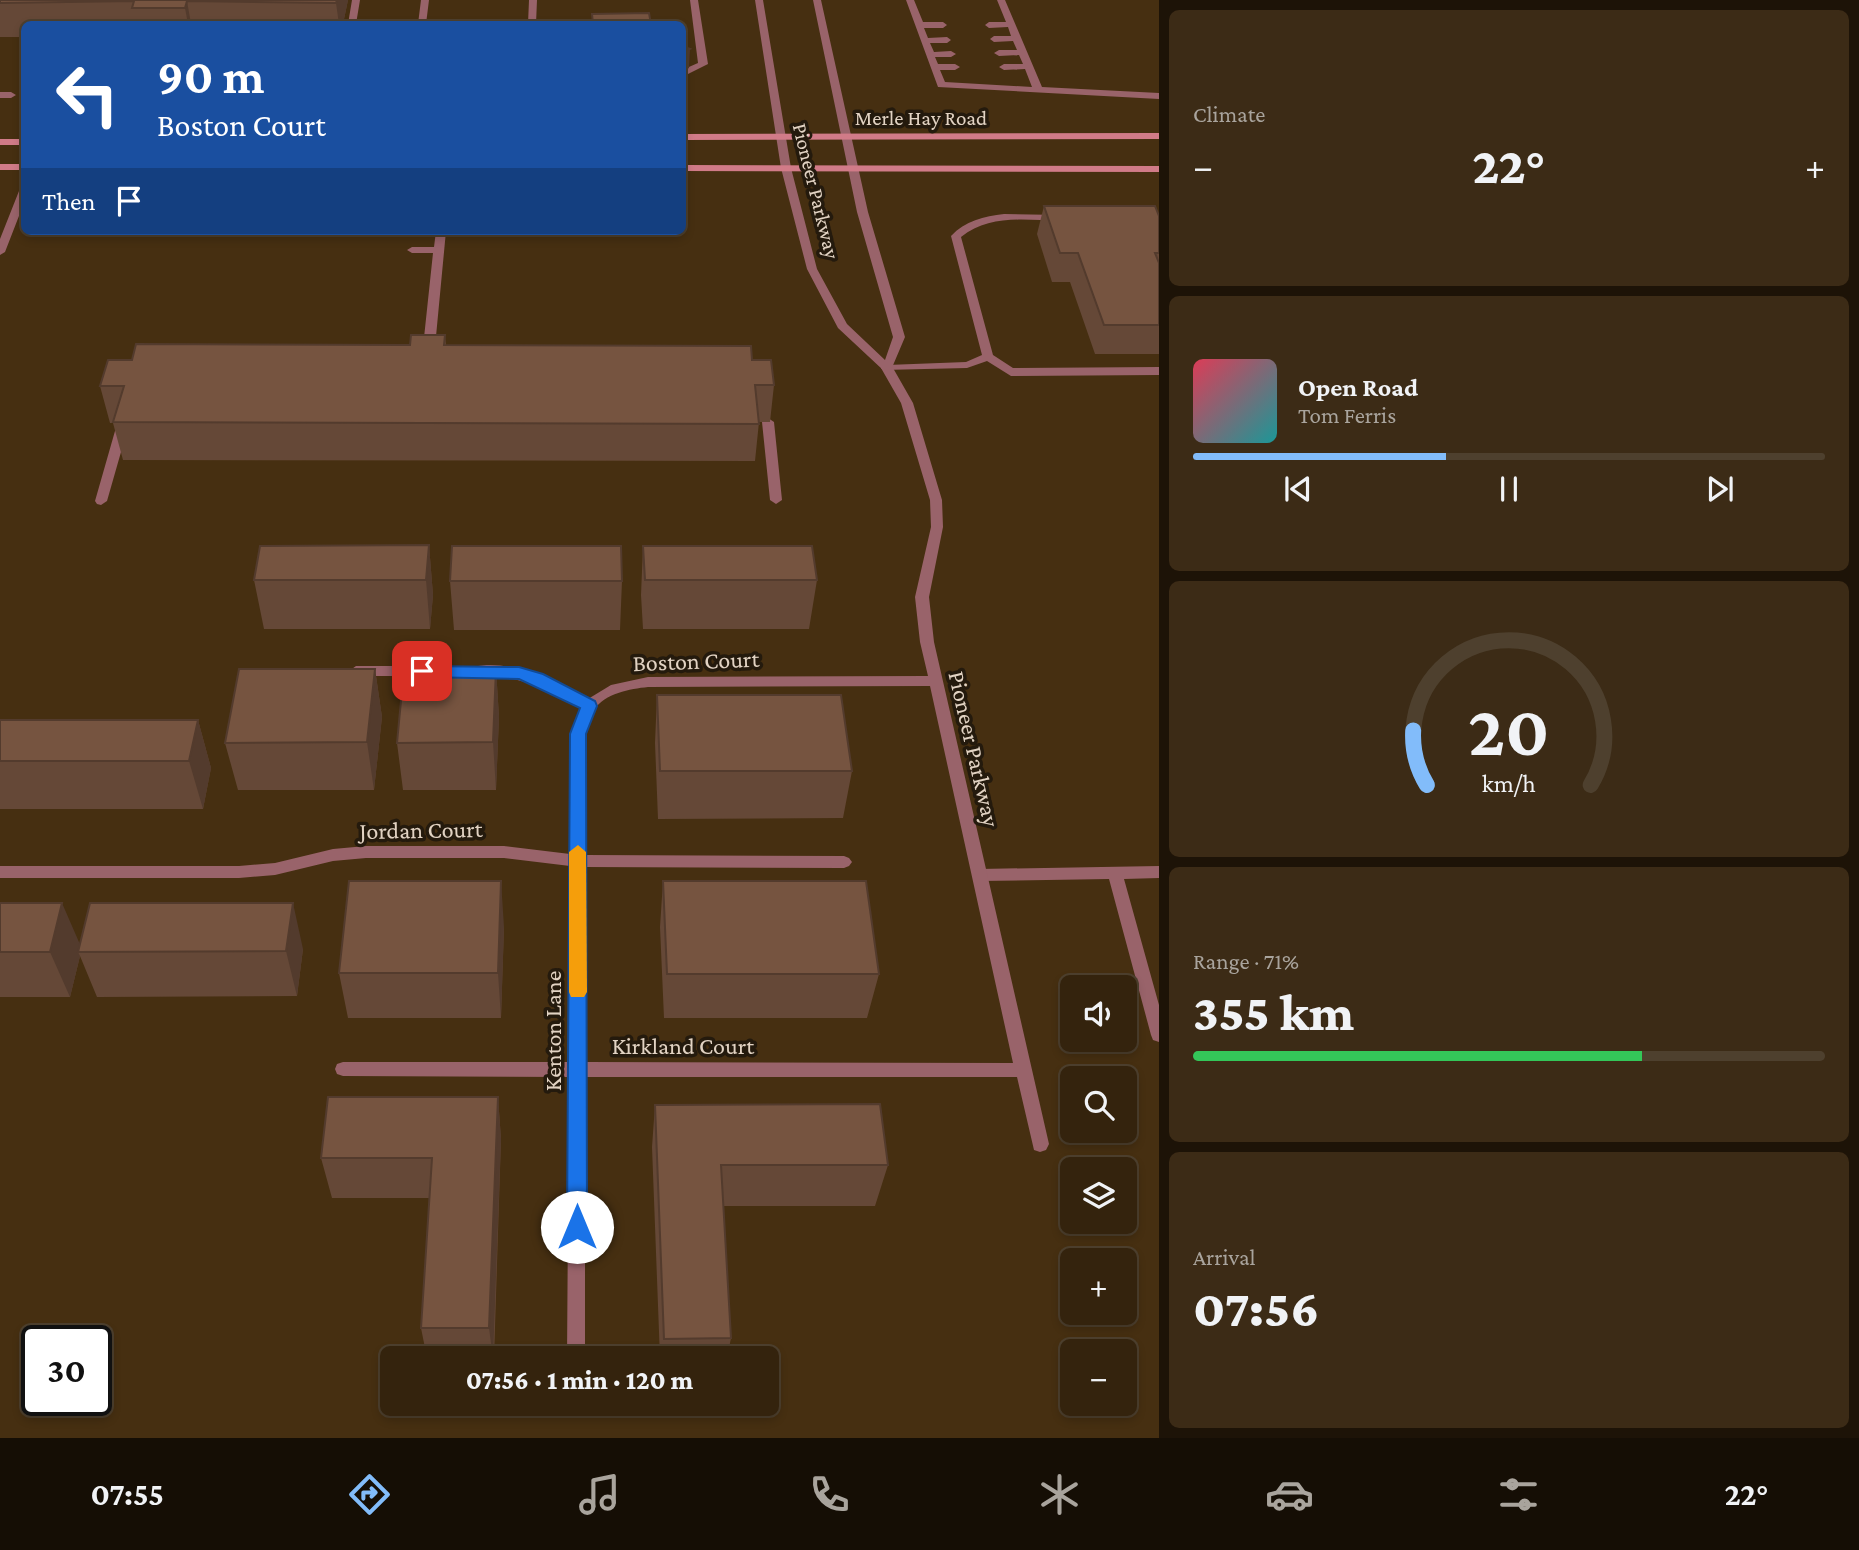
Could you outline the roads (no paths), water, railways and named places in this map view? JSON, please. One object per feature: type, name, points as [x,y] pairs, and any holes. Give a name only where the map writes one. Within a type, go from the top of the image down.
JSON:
[{"type":"main road","name":"Merle Hay Road","points":[[686,137],[1159,136]]},
{"type":"main road","points":[[0,142],[21,142]]},
{"type":"main road","points":[[0,167],[21,167]]},
{"type":"main road","points":[[686,168],[1159,169]]},
{"type":"street","points":[[352,21],[356,0]]},
{"type":"street","points":[[422,21],[425,0]]},
{"type":"street","points":[[532,21],[533,0]]},
{"type":"street","points":[[686,72],[703,64],[695,50],[694,0]]},
{"type":"street","name":"Pioneer Parkway","points":[[759,0],[786,168],[812,268],[842,326],[887,368],[906,403],[936,500],[937,527],[922,597],[936,681],[1040,1144]]},
{"type":"street","name":"Pioneer Parkway","points":[[817,0],[877,273],[899,337],[887,368]]},
{"type":"street","points":[[910,0],[941,85],[954,88],[1159,96]]},
{"type":"street","points":[[1001,0],[1038,90]]},
{"type":"street","points":[[989,25],[1012,24]]},
{"type":"street","points":[[918,25],[943,25]]},
{"type":"street","points":[[994,39],[1018,38]]},
{"type":"street","points":[[924,41],[947,40]]},
{"type":"street","points":[[999,52],[1023,52]]},
{"type":"street","points":[[929,55],[951,54]]},
{"type":"street","points":[[1004,66],[1029,66]]},
{"type":"street","points":[[934,67],[955,67]]},
{"type":"street","points":[[0,252],[21,199]]},
{"type":"street","points":[[1079,218],[986,217],[967,225],[956,236],[988,357],[1011,372],[1159,371]]},
{"type":"street","points":[[429,347],[441,235]]},
{"type":"street","points":[[412,250],[439,250]]},
{"type":"street","points":[[887,368],[967,365],[988,357]]},
{"type":"street","points":[[768,422],[776,500]]},
{"type":"street","points":[[101,501],[124,423]]},
{"type":"street","points":[[342,671],[435,671]]},
{"type":"street","points":[[462,671],[519,673],[537,678],[589,706]]},
{"type":"street","name":"Boston Court","points":[[589,706],[604,693],[625,684],[648,682],[936,681]]},
{"type":"street","name":"Kenton Lane","points":[[576,1346],[578,734],[589,706]]},
{"type":"street","name":"Jordan Court","points":[[0,872],[239,872],[275,869],[333,855],[366,852],[504,852],[578,861],[844,862]]},
{"type":"street","points":[[980,875],[1159,872]]},
{"type":"street","points":[[1115,873],[1159,1035]]},
{"type":"street","name":"Kirkland Court","points":[[343,1069],[1023,1070]]}]
